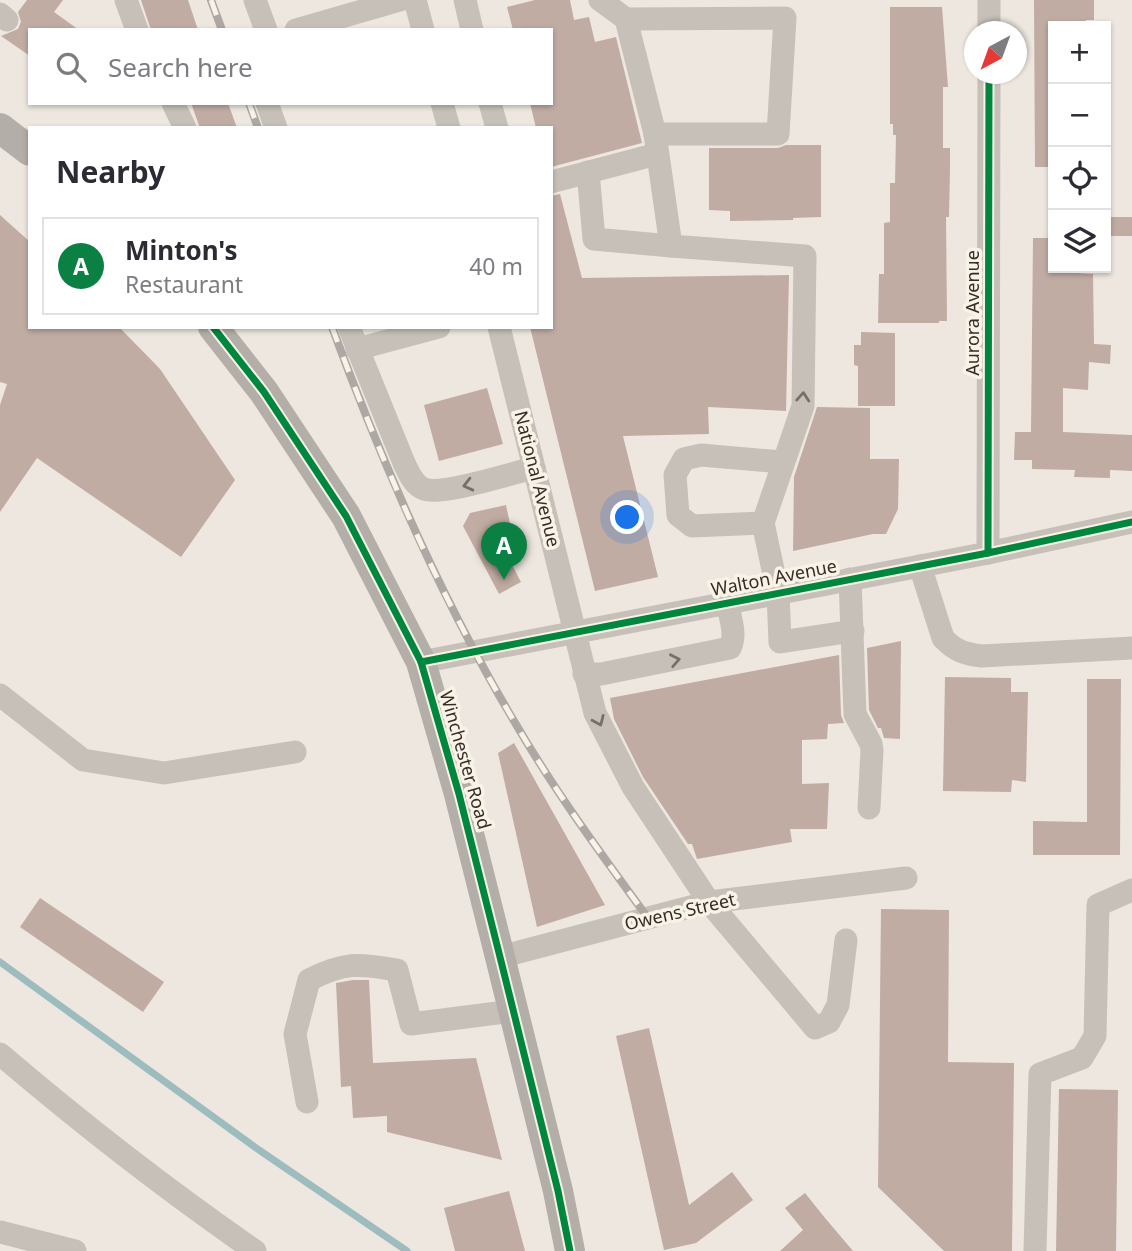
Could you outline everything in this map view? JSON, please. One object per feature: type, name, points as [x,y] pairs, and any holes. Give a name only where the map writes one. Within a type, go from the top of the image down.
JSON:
[{"type":"main road","points":[[0,128],[28,149]]},
{"type":"main road","name":"Winchester Road","points":[[215,329],[264,392],[346,516],[421,662],[459,794],[558,1191],[570,1251]]},
{"type":"street","points":[[126,0],[136,28]]},
{"type":"street","points":[[255,0],[265,28]]},
{"type":"street","points":[[303,28],[400,0]]},
{"type":"street","points":[[415,0],[422,28]]},
{"type":"street","points":[[465,0],[472,28]]},
{"type":"street","points":[[553,181],[588,172],[656,144],[778,134],[785,18],[626,19],[600,0]]},
{"type":"street","points":[[989,0],[989,21]]},
{"type":"street","points":[[626,19],[681,246]]},
{"type":"street","name":"Aurora Avenue","points":[[988,553],[989,84]]},
{"type":"street","points":[[174,105],[184,126]]},
{"type":"street","points":[[268,105],[275,126]]},
{"type":"street","points":[[443,105],[448,126]]},
{"type":"street","points":[[491,105],[497,126]]},
{"type":"street","points":[[588,172],[594,239],[805,256],[803,406],[762,523],[778,593],[780,642],[853,631]]},
{"type":"street","points":[[350,329],[404,463],[415,483],[425,490],[442,491],[534,468]]},
{"type":"street","points":[[356,349],[431,329]]},
{"type":"street","name":"National Avenue","points":[[499,329],[595,713],[627,776],[709,902],[815,1028],[829,1022],[838,1005],[846,940]]},
{"type":"street","points":[[762,523],[692,526],[678,515],[675,475],[684,459],[701,455],[782,462]]},
{"type":"street","name":"Walton Avenue","points":[[421,662],[988,553],[1132,522]]},
{"type":"street","points":[[920,566],[943,638],[962,653],[982,656],[1132,648]]},
{"type":"street","points":[[850,579],[855,714],[872,750],[869,808]]},
{"type":"street","points":[[584,674],[601,674],[730,648],[733,632],[727,603]]},
{"type":"street","points":[[0,695],[83,760],[164,773],[295,752]]},
{"type":"street","name":"Owens Street","points":[[500,957],[709,902],[905,878]]},
{"type":"street","points":[[1035,1251],[1040,1074],[1082,1058],[1096,1036],[1098,905],[1132,890]]},
{"type":"street","points":[[307,1102],[295,1034],[309,980],[333,968],[363,964],[397,970],[411,1024],[513,1011]]},
{"type":"street","points":[[0,1054],[49,1096],[191,1206],[255,1251]]},
{"type":"street","points":[[0,1233],[75,1251]]},
{"type":"building","points":[[27,0],[63,0],[54,12],[76,28],[28,28],[28,55],[1,36],[18,29],[21,22],[18,12]]},
{"type":"building","points":[[141,0],[188,0],[197,28],[150,28]]},
{"type":"building","points":[[535,0],[570,0],[574,20],[589,17],[595,42],[616,37],[642,143],[553,166],[553,126],[536,126],[530,105],[553,105],[553,28],[512,28],[507,7]]},
{"type":"building","points":[[1034,0],[1094,0],[1094,20],[1048,21],[1048,167],[1035,167]]},
{"type":"building","points":[[890,7],[942,7],[948,87],[943,87],[943,148],[950,148],[950,169],[949,217],[946,217],[947,321],[939,323],[878,323],[879,274],[884,274],[884,223],[890,222],[890,183],[895,183],[896,135],[893,135],[893,124],[890,124]]},
{"type":"building","points":[[192,105],[229,105],[236,126],[199,126]]},
{"type":"building","points":[[786,145],[821,145],[821,217],[730,221],[730,211],[709,210],[709,148],[778,148]]},
{"type":"building","points":[[560,194],[582,278],[789,275],[786,411],[708,407],[709,434],[623,436],[658,577],[595,591],[530,329],[553,329],[553,196]]},
{"type":"building","points":[[0,215],[28,240],[28,329],[121,329],[160,369],[235,480],[181,557],[37,458],[0,512],[0,405],[7,384],[0,382]]},
{"type":"building","points":[[1111,217],[1132,217],[1132,236],[1111,236]]},
{"type":"building","points":[[1033,238],[1048,238],[1048,273],[1093,274],[1094,344],[1111,345],[1110,364],[1089,362],[1088,390],[1063,388],[1063,432],[1132,435],[1132,471],[1110,470],[1110,478],[1074,477],[1075,470],[1032,469],[1032,460],[1014,460],[1015,432],[1031,432]]},
{"type":"building","points":[[861,332],[895,333],[895,406],[858,406],[858,366],[854,365],[854,345],[861,345]]},
{"type":"building","points":[[487,388],[503,444],[439,461],[424,405]]},
{"type":"building","points":[[817,407],[870,408],[870,459],[899,459],[898,509],[886,534],[873,534],[793,551],[794,477]]},
{"type":"building","points":[[506,505],[513,538],[518,536],[522,555],[508,557],[521,582],[499,594],[463,526],[470,513]]},
{"type":"building","points":[[901,641],[900,739],[884,738],[869,710],[867,648]]},
{"type":"building","points":[[839,655],[841,715],[844,723],[828,724],[827,739],[802,740],[802,784],[829,783],[827,829],[790,829],[792,842],[697,859],[692,844],[688,844],[643,777],[614,719],[610,698]]},
{"type":"building","points":[[945,677],[1011,678],[1011,692],[1028,692],[1026,782],[1012,780],[1011,792],[943,791]]},
{"type":"building","points":[[1087,679],[1121,679],[1120,855],[1033,855],[1033,821],[1087,822]]},
{"type":"building","points":[[514,743],[605,905],[537,927],[498,753]]},
{"type":"building","points":[[40,898],[164,982],[143,1012],[20,927]]},
{"type":"building","points":[[881,909],[949,910],[948,1062],[1014,1063],[1012,1251],[944,1251],[878,1187]]},
{"type":"building","points":[[369,980],[373,1063],[476,1058],[502,1160],[387,1132],[387,1116],[353,1118],[351,1086],[341,1087],[336,983]]},
{"type":"building","points":[[649,1028],[689,1205],[732,1172],[753,1200],[696,1243],[664,1250],[616,1036]]},
{"type":"building","points":[[1059,1089],[1118,1090],[1116,1251],[1056,1251]]},
{"type":"building","points":[[509,1191],[525,1251],[455,1251],[444,1208]]},
{"type":"building","points":[[805,1193],[853,1251],[780,1251],[803,1230],[785,1208]]},
{"type":"waterway","points":[[0,962],[259,1150],[407,1251]]},
{"type":"railway","points":[[211,0],[221,28]]},
{"type":"railway","points":[[250,105],[257,126]]},
{"type":"railway","points":[[333,329],[392,479],[461,626],[545,772],[648,918]]},
{"type":"cycle path","points":[[988,553],[989,84]]},
{"type":"cycle path","points":[[215,329],[264,392],[346,516],[421,662],[459,794],[558,1191],[570,1251]]},
{"type":"cycle path","points":[[421,662],[988,553],[1132,522]]},
{"type":"place","name":"Minton's","points":[[504,580]]}]
